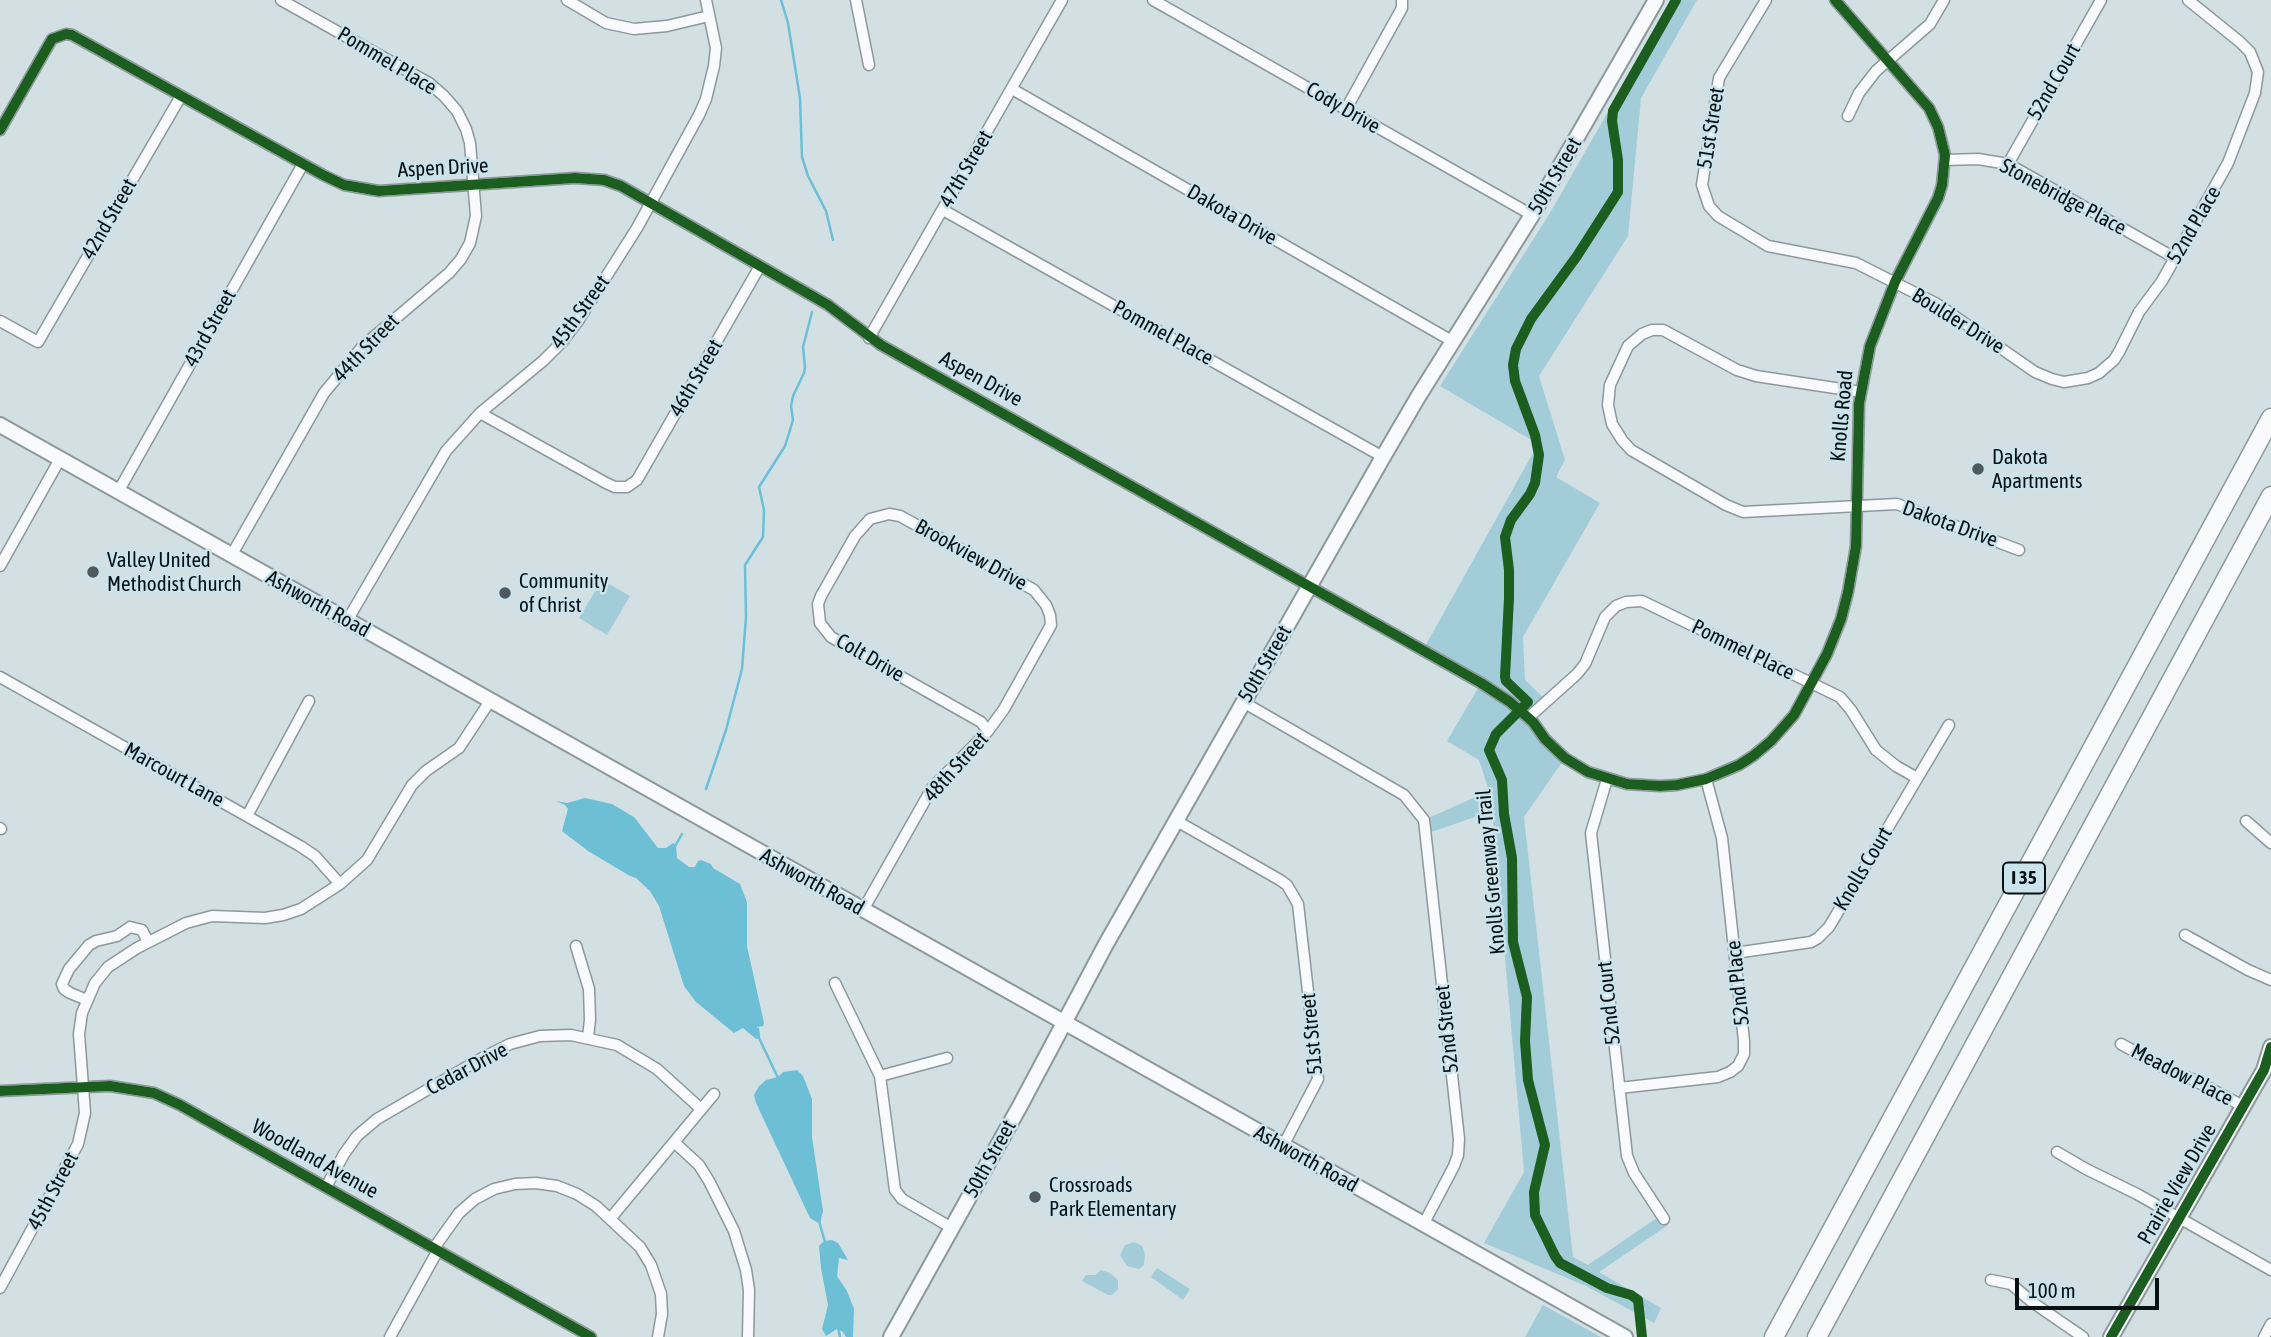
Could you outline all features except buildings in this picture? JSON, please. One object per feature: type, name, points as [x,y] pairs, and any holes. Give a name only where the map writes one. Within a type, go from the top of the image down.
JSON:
[{"type":"highway","name":"I 35","points":[[1774,1337],[2271,418]]},
{"type":"highway","name":"I 35","points":[[1817,1337],[2271,496]]},
{"type":"main road","name":"50th Street","points":[[891,1337],[1175,820],[1383,457],[1532,215],[1656,0]]},
{"type":"main road","name":"Ashworth Road","points":[[0,425],[1625,1337]]},
{"type":"main road","name":"Prairie View Drive","points":[[2111,1337],[2264,1070],[2271,1047]]},
{"type":"street","name":"Pommel Place","points":[[281,0],[429,83],[444,96],[457,111],[466,128],[474,185]]},
{"type":"street","points":[[567,0],[606,23],[621,28],[657,28],[709,16]]},
{"type":"street","name":"45th Street","points":[[347,621],[435,467],[460,433],[542,361],[578,321],[651,202],[699,115],[709,91],[716,48],[706,0]]},
{"type":"street","points":[[856,0],[869,65]]},
{"type":"street","name":"47th Street","points":[[869,338],[1062,0]]},
{"type":"street","name":"Cody Drive","points":[[1153,0],[1532,215]]},
{"type":"street","points":[[1346,109],[1402,8],[1402,0]]},
{"type":"street","name":"51st Street","points":[[1702,185],[1719,78],[1766,0]]},
{"type":"street","points":[[1835,0],[1929,108],[1941,136],[1945,160]]},
{"type":"street","points":[[1848,116],[1859,93],[1876,71],[1930,24],[1944,0]]},
{"type":"street","name":"52nd Court","points":[[2008,164],[2101,0]]},
{"type":"street","name":"52nd Place","points":[[2075,381],[2099,373],[2114,360],[2228,163],[2255,93],[2258,82],[2255,62],[2250,52],[2188,0]]},
{"type":"street","name":"Aspen Drive","points":[[0,130],[52,39],[66,34],[78,38],[344,185],[379,191],[575,178],[604,180],[621,186],[828,305],[869,338],[1481,683],[1528,718],[1565,758],[1588,772],[1607,779],[1627,784],[1677,785],[1706,779],[1740,765],[1771,741],[1794,715],[1812,684]]},
{"type":"street","name":"Dakota Drive","points":[[1012,89],[1452,341]]},
{"type":"street","name":"42nd Street","points":[[0,321],[37,342],[181,96]]},
{"type":"street","name":"Stonebridge Place","points":[[1945,160],[1978,159],[2008,164],[2175,258]]},
{"type":"street","name":"Knolls Road","points":[[1812,684],[1827,654],[1848,592],[1856,546],[1856,478],[1861,392],[1870,346],[1895,282],[1938,198],[1945,160]]},
{"type":"street","name":"43rd Street","points":[[118,492],[303,164]]},
{"type":"street","name":"44th Street","points":[[231,556],[311,416],[343,369],[363,346],[449,273],[461,259],[470,243],[475,225],[474,185]]},
{"type":"street","name":"Boulder Drive","points":[[1702,185],[1704,198],[1718,216],[1768,246],[1856,263],[1937,304],[2035,372],[2052,379],[2075,381]]},
{"type":"street","name":"Pommel Place","points":[[943,210],[1383,457]]},
{"type":"street","name":"46th Street","points":[[480,414],[615,487],[627,487],[637,481],[760,266]]},
{"type":"street","name":"Dakota Drive","points":[[1861,392],[1756,376],[1737,370],[1663,330],[1652,330],[1642,334],[1628,346],[1610,385],[1608,405],[1612,424],[1622,440],[1639,454],[1726,505],[1743,512],[1897,504],[2019,550]]},
{"type":"street","points":[[0,566],[60,459]]},
{"type":"street","name":"Brookview Drive","points":[[870,519],[889,513],[900,516],[1034,590],[1046,605],[1051,625]]},
{"type":"street","name":"Colt Drive","points":[[870,519],[855,537],[821,596],[818,604],[820,623],[831,637],[981,722],[988,731]]},
{"type":"street","name":"Pommel Place","points":[[1528,718],[1585,664],[1605,617],[1626,602],[1642,601],[1840,697],[1876,750],[1917,778]]},
{"type":"street","name":"48th Street","points":[[863,910],[932,788],[988,731],[1051,625]]},
{"type":"street","name":"Marcourt Lane","points":[[0,677],[315,856],[340,884]]},
{"type":"street","points":[[247,816],[309,701]]},
{"type":"street","name":"45th Street","points":[[0,1289],[78,1144],[85,1113],[79,1034],[82,1013],[94,984],[108,967],[148,942],[186,923],[202,918],[265,918],[282,915],[301,909],[340,884],[367,860],[412,785],[426,771],[459,748],[490,701]]},
{"type":"street","name":"52nd Street","points":[[1243,702],[1404,795],[1420,814],[1425,826],[1459,1139],[1454,1166],[1423,1225]]},
{"type":"street","name":"Knolls Court","points":[[1735,953],[1801,945],[1818,938],[1829,927],[1949,725]]},
{"type":"street","name":"52nd Court","points":[[1607,779],[1591,833],[1627,1156],[1634,1173],[1664,1219]]},
{"type":"street","name":"52nd Place","points":[[1619,1088],[1718,1077],[1738,1066],[1744,1054],[1722,838],[1706,779]]},
{"type":"street","name":"51st Street","points":[[1175,820],[1280,880],[1294,896],[1299,913],[1318,1079],[1283,1146]]},
{"type":"street","points":[[2246,821],[2271,843]]},
{"type":"street","points":[[87,1000],[69,993],[62,984],[68,969],[89,945],[117,936],[130,927],[142,930],[148,942]]},
{"type":"street","points":[[2185,935],[2271,980]]},
{"type":"street","points":[[576,946],[589,989],[588,1037]]},
{"type":"street","points":[[835,983],[880,1076],[895,1190],[902,1199],[952,1228]]},
{"type":"street","name":"Cedar Drive","points":[[326,1187],[357,1136],[377,1119],[482,1058],[510,1044],[540,1036],[571,1035],[617,1045],[657,1069],[702,1109]]},
{"type":"street","name":"Meadow Place","points":[[2120,1044],[2243,1106]]},
{"type":"street","points":[[880,1076],[947,1058]]},
{"type":"street","name":"Woodland Avenue","points":[[0,1091],[110,1086],[154,1093],[180,1105],[591,1337]]},
{"type":"street","points":[[610,1219],[713,1094]]},
{"type":"street","points":[[674,1142],[699,1166],[734,1231],[744,1260],[749,1290],[748,1337]]},
{"type":"street","points":[[2057,1152],[2271,1270]]},
{"type":"street","points":[[390,1337],[436,1249],[459,1213],[475,1199],[494,1189],[536,1183],[557,1186],[577,1194],[610,1219],[640,1247],[651,1265],[660,1294],[662,1314],[657,1337]]},
{"type":"street","points":[[1991,1280],[2011,1284],[2083,1337]]},
{"type":"street","points":[[2264,1337],[2271,1324]]},
{"type":"shaded area","points":[[1672,0],[1697,0],[1641,98],[1628,236],[1539,376],[1565,460],[1556,477],[1600,503],[1523,637],[1525,680],[1547,701],[1528,718],[1565,758],[1524,817],[1573,1257],[1588,1265],[1661,1215],[1668,1225],[1599,1272],[1661,1308],[1654,1323],[1586,1286],[1484,1243],[1524,1172],[1492,811],[1426,834],[1424,820],[1489,791],[1479,760],[1447,741],[1481,683],[1423,650],[1538,444],[1440,386],[1550,213]]},
{"type":"shaded area","points":[[602,580],[630,596],[607,635],[579,618]]},
{"type":"shaded area","points":[[1134,1242],[1142,1246],[1145,1254],[1144,1265],[1139,1269],[1127,1266],[1120,1255],[1125,1245]]},
{"type":"shaded area","points":[[1157,1268],[1190,1289],[1183,1300],[1151,1277]]},
{"type":"shaded area","points":[[1101,1270],[1118,1280],[1118,1289],[1112,1295],[1082,1281],[1086,1275],[1095,1275]]},
{"type":"shaded area","points":[[1543,1305],[1601,1337],[1525,1337]]},
{"type":"water","points":[[585,798],[612,804],[634,817],[658,848],[666,848],[673,843],[676,845],[677,858],[689,867],[695,867],[701,860],[740,884],[747,902],[747,946],[764,1023],[763,1026],[757,1027],[759,1038],[756,1039],[743,1028],[734,1033],[696,1002],[684,986],[659,906],[650,891],[636,878],[588,851],[562,831],[568,809],[556,801],[567,803]]},
{"type":"water","points":[[797,1070],[803,1076],[812,1099],[812,1137],[823,1211],[820,1224],[810,1218],[754,1095],[766,1080],[778,1077],[783,1072]]},
{"type":"water","points":[[832,1240],[838,1243],[848,1260],[839,1258],[837,1276],[854,1309],[853,1337],[846,1337],[837,1329],[826,1336],[822,1329],[828,1305],[819,1246],[824,1241]]},
{"type":"waterway","points":[[781,0],[788,23],[800,98],[802,157],[808,176],[826,211],[833,240]]},
{"type":"waterway","points":[[706,789],[726,730],[742,669],[746,617],[745,565],[763,537],[764,510],[759,487],[785,446],[793,420],[791,406],[804,373],[803,347],[812,312]]},
{"type":"waterway","points":[[674,848],[682,834]]},
{"type":"waterway","points":[[758,1029],[759,1038],[779,1080]]},
{"type":"waterway","points":[[819,1221],[825,1242]]},
{"type":"waterway","points":[[838,1327],[840,1337]]},
{"type":"cycle path","name":"Knolls Greenway Trail","points":[[1642,1337],[1638,1300],[1631,1295],[1607,1288],[1560,1263],[1535,1215],[1534,1192],[1545,1145],[1528,1080],[1525,1041],[1527,997],[1513,942],[1512,858],[1504,814],[1502,780],[1489,750],[1496,734],[1528,702],[1505,677],[1509,598],[1505,537],[1511,520],[1535,483],[1539,455],[1535,435],[1515,381],[1513,365],[1516,349],[1531,319],[1577,256],[1618,192],[1613,111],[1676,0]]},
{"type":"cycle path","points":[[0,130],[52,39],[66,34],[344,185],[379,191],[575,178],[604,180],[621,186],[828,305],[881,345],[1481,683],[1510,702],[1533,722],[1545,739],[1565,758],[1588,772],[1627,784],[1677,785],[1706,779],[1739,765],[1771,741],[1794,715],[1827,654],[1841,619],[1856,546],[1859,404],[1870,346],[1895,282],[1942,185],[1945,155],[1938,127],[1929,108],[1835,0]]},
{"type":"cycle path","points":[[2111,1337],[2264,1070],[2271,1047]]},
{"type":"cycle path","points":[[0,1091],[110,1086],[154,1093],[180,1105],[591,1337]]},
{"type":"place","name":"Dakota Apartments","points":[[1978,469]]},
{"type":"place","name":"Valley United Methodist Church","points":[[93,572]]},
{"type":"place","name":"Community of Christ","points":[[505,593]]},
{"type":"place","name":"Crossroads Park Elementary","points":[[1035,1197]]}]
